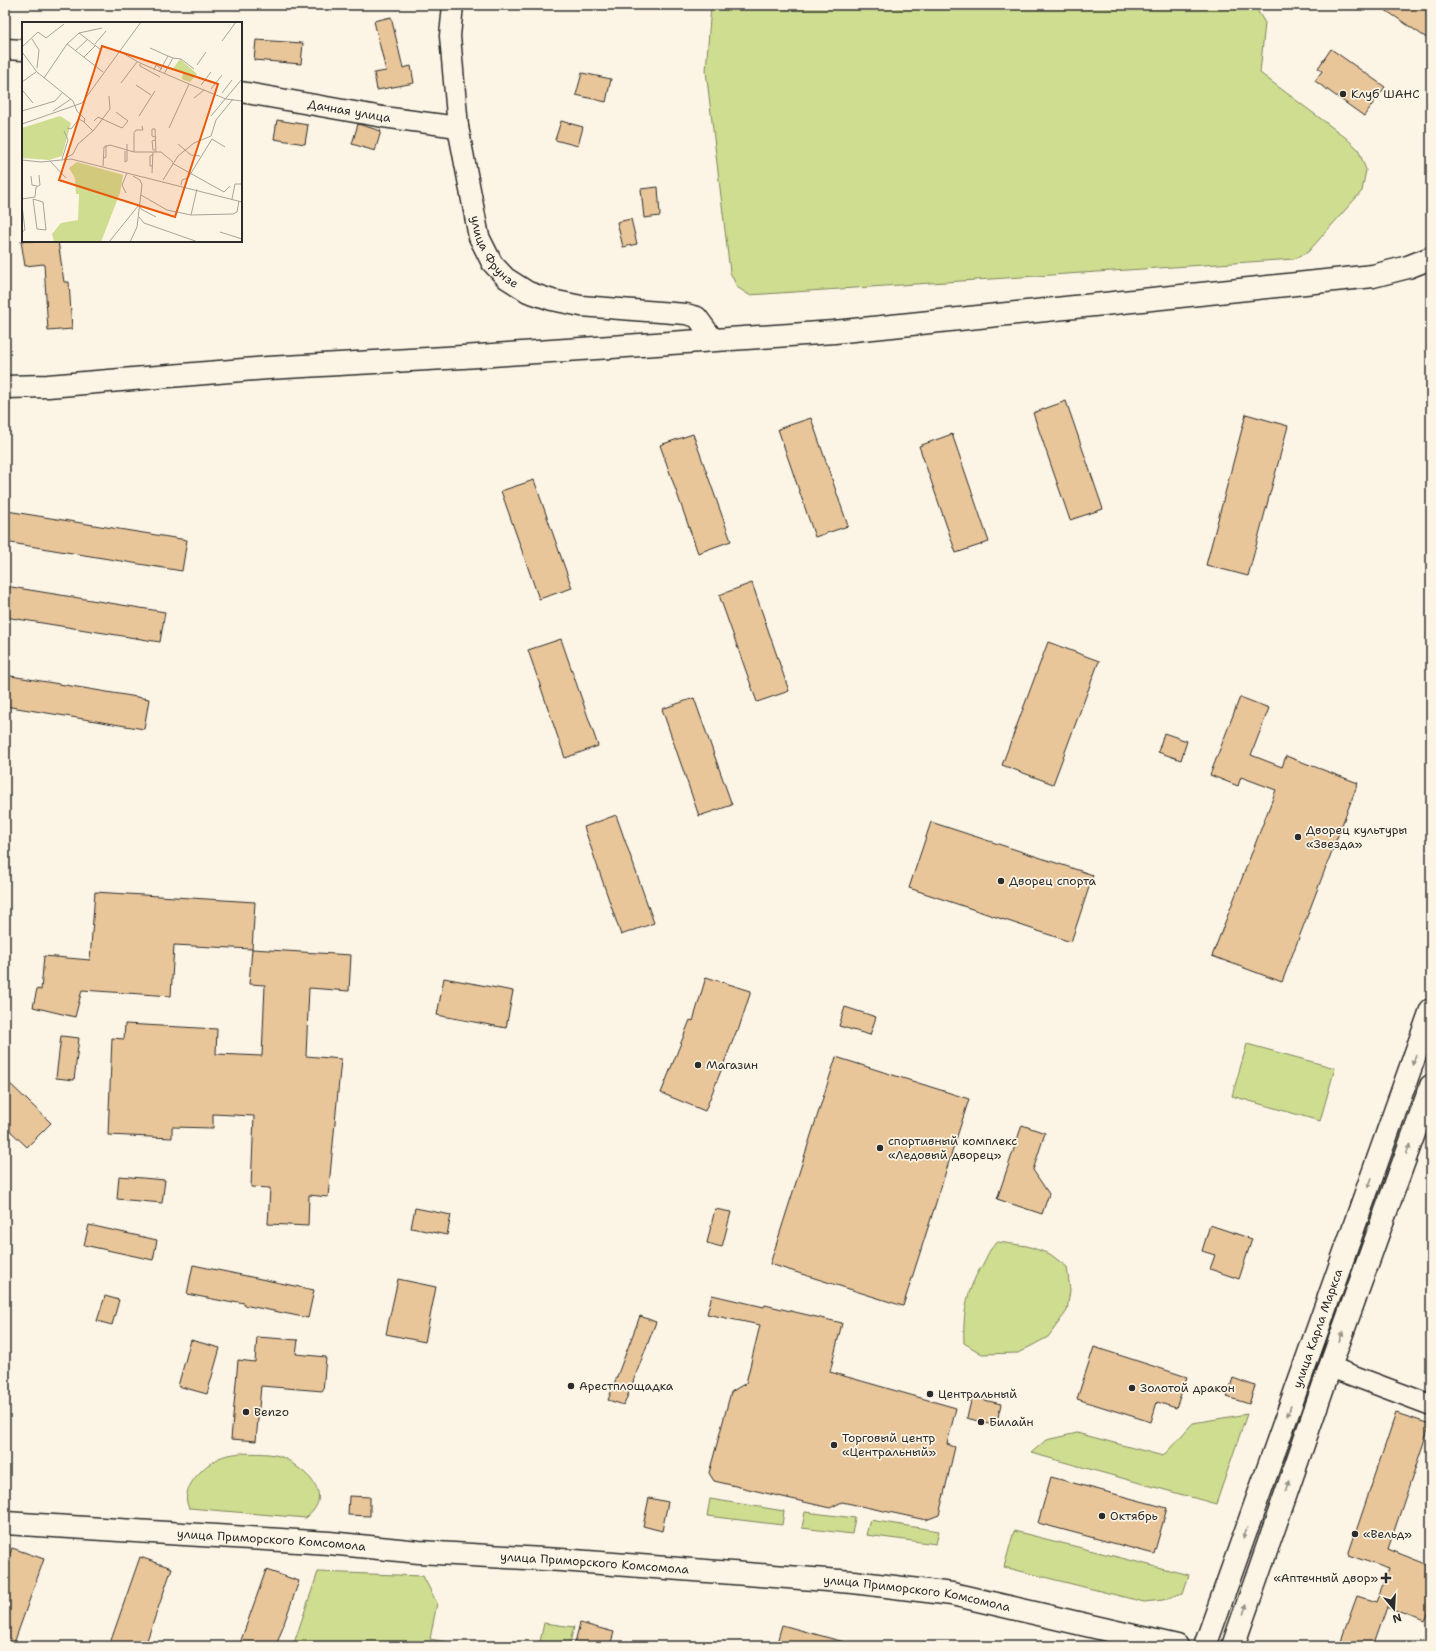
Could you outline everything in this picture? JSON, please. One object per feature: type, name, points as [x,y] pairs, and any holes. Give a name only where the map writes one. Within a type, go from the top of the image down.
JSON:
[{"type":"main road","points":[[5,387],[48,386],[268,368],[834,332],[1373,276],[1408,267],[1431,258]]},
{"type":"main road","name":"улица Карла Маркса","points":[[1205,1646],[1431,1010]]},
{"type":"main road","name":"улица Карла Маркса","points":[[1233,1646],[1330,1367],[1431,1086]]},
{"type":"main road","name":"улица Приморского Комсомола","points":[[5,1524],[329,1543],[419,1552],[560,1560],[853,1582],[952,1594],[1177,1646]]},
{"type":"street","name":"улица Фрунзе","points":[[450,7],[450,36],[458,127],[480,237],[492,263],[506,278],[528,292],[581,306],[686,314],[697,317],[714,340]]},
{"type":"street","points":[[5,49],[22,50]]},
{"type":"street","name":"Дачная улица","points":[[242,92],[383,117],[458,127]]},
{"type":"street","points":[[1330,1367],[1431,1405]]},
{"type":"green space","points":[[711,5],[1254,5],[1265,23],[1260,73],[1345,137],[1358,149],[1366,170],[1362,191],[1308,252],[1294,259],[749,295],[737,287],[730,272],[706,71]]},
{"type":"green space","points":[[1247,1044],[1335,1068],[1320,1121],[1232,1096]]},
{"type":"green space","points":[[998,1242],[1027,1246],[1050,1254],[1067,1267],[1070,1290],[1067,1311],[1048,1337],[1018,1353],[982,1354],[964,1343],[967,1300],[977,1274],[991,1249]]},
{"type":"green space","points":[[1247,1414],[1216,1504],[1031,1453],[1046,1440],[1077,1433],[1163,1456],[1193,1423]]},
{"type":"green space","points":[[241,1453],[269,1454],[279,1456],[288,1460],[304,1472],[315,1484],[318,1491],[319,1497],[313,1511],[306,1518],[189,1508],[187,1494],[189,1487],[198,1474],[204,1468],[220,1458]]},
{"type":"green space","points":[[710,1499],[784,1511],[782,1525],[707,1516]]},
{"type":"green space","points":[[805,1512],[855,1518],[852,1534],[802,1528]]},
{"type":"green space","points":[[870,1520],[939,1531],[936,1544],[866,1535]]},
{"type":"green space","points":[[1014,1531],[1189,1575],[1183,1593],[1163,1600],[1144,1602],[1004,1567]]},
{"type":"green space","points":[[318,1572],[423,1576],[437,1603],[430,1639],[466,1646],[293,1646]]},
{"type":"green space","points":[[544,1623],[574,1627],[569,1646],[539,1646]]},
{"type":"building","points":[[1378,5],[1431,5],[1431,41]]},
{"type":"building","points":[[391,17],[403,68],[411,66],[414,83],[377,90],[374,73],[386,71],[374,21]]},
{"type":"building","points":[[256,40],[303,43],[301,64],[254,60]]},
{"type":"building","points":[[1331,49],[1385,87],[1364,116],[1315,81],[1322,71],[1318,68]]},
{"type":"building","points":[[582,73],[611,79],[606,102],[576,95]]},
{"type":"building","points":[[277,120],[308,125],[305,144],[274,139]]},
{"type":"building","points":[[561,121],[583,127],[578,146],[555,140]]},
{"type":"building","points":[[358,124],[381,131],[375,151],[352,144]]},
{"type":"building","points":[[658,187],[660,216],[644,218],[641,189]]},
{"type":"building","points":[[631,219],[637,244],[623,247],[617,222]]},
{"type":"building","points":[[21,241],[58,242],[64,282],[69,282],[72,329],[48,331],[44,264],[25,266]]},
{"type":"building","points":[[1066,401],[1103,509],[1070,520],[1033,413]]},
{"type":"building","points":[[1246,414],[1288,426],[1248,576],[1206,565]]},
{"type":"building","points":[[811,418],[848,526],[815,537],[778,429]]},
{"type":"building","points":[[693,434],[731,541],[698,553],[660,445]]},
{"type":"building","points":[[952,434],[989,542],[956,553],[919,446]]},
{"type":"building","points":[[534,480],[572,588],[539,599],[501,491]]},
{"type":"building","points":[[7,511],[187,540],[182,571],[5,542]]},
{"type":"building","points":[[752,583],[789,691],[757,702],[719,595]]},
{"type":"building","points":[[5,586],[165,612],[160,642],[5,617]]},
{"type":"building","points":[[561,639],[598,746],[565,758],[528,650]]},
{"type":"building","points":[[1048,642],[1099,661],[1053,784],[1002,765]]},
{"type":"building","points":[[5,675],[149,699],[144,729],[5,706]]},
{"type":"building","name":"Дворец культуры «Звезда»","points":[[1240,697],[1269,708],[1251,755],[1282,767],[1286,756],[1358,783],[1282,982],[1212,956],[1276,790],[1241,777],[1238,786],[1210,775]]},
{"type":"building","points":[[694,698],[732,805],[699,816],[662,709]]},
{"type":"building","points":[[1164,733],[1187,741],[1181,760],[1158,752]]},
{"type":"building","points":[[616,815],[654,923],[621,935],[584,827]]},
{"type":"building","name":"Дворец спорта","points":[[931,822],[1093,875],[1071,942],[909,888]]},
{"type":"building","points":[[95,892],[255,902],[252,949],[174,945],[171,996],[82,990],[75,1017],[33,1007],[37,989],[41,990],[44,956],[90,960]]},
{"type":"building","points":[[252,949],[351,955],[349,991],[309,988],[306,1056],[341,1059],[328,1197],[309,1195],[308,1226],[268,1224],[270,1188],[251,1187],[254,1116],[213,1114],[213,1128],[172,1127],[172,1138],[108,1135],[112,1038],[124,1039],[125,1024],[217,1029],[216,1054],[262,1056],[265,985],[249,984]]},
{"type":"building","name":"Магазин","points":[[706,977],[751,991],[738,1031],[737,1030],[705,1111],[661,1093],[690,1020],[693,1021]]},
{"type":"building","points":[[444,978],[513,991],[506,1028],[437,1015]]},
{"type":"building","points":[[845,1007],[876,1017],[870,1035],[839,1026]]},
{"type":"building","points":[[61,1036],[79,1038],[74,1080],[56,1078]]},
{"type":"building","name":"спортивный комплекс «Ледовый дворец»","points":[[836,1057],[969,1099],[903,1306],[770,1264]]},
{"type":"building","points":[[5,1079],[51,1123],[27,1147],[5,1126]]},
{"type":"building","points":[[1022,1125],[1045,1133],[1033,1170],[1049,1194],[1042,1214],[997,1199]]},
{"type":"building","points":[[119,1176],[165,1180],[162,1203],[117,1199]]},
{"type":"building","points":[[415,1208],[451,1215],[447,1235],[411,1228]]},
{"type":"building","points":[[715,1209],[731,1212],[722,1247],[707,1243]]},
{"type":"building","points":[[89,1225],[157,1240],[153,1260],[84,1245]]},
{"type":"building","points":[[1210,1225],[1252,1239],[1239,1279],[1210,1269],[1215,1255],[1202,1251]]},
{"type":"building","points":[[193,1265],[314,1290],[308,1318],[244,1305],[244,1303],[233,1301],[233,1303],[187,1294]]},
{"type":"building","points":[[398,1279],[436,1287],[425,1342],[386,1334]]},
{"type":"building","name":"Торговый центр «Центральный»","points":[[712,1295],[764,1307],[765,1305],[842,1323],[830,1372],[956,1408],[947,1444],[955,1447],[939,1515],[926,1520],[842,1502],[830,1508],[714,1481],[709,1473],[731,1392],[746,1383],[760,1325],[707,1314]]},
{"type":"building","points":[[105,1296],[119,1300],[112,1325],[97,1321]]},
{"type":"building","points":[[640,1316],[656,1322],[624,1405],[608,1400]]},
{"type":"building","points":[[257,1337],[298,1340],[296,1354],[326,1357],[323,1391],[261,1386],[256,1441],[231,1439],[238,1360],[255,1362]]},
{"type":"building","points":[[191,1340],[220,1348],[207,1394],[178,1386]]},
{"type":"building","name":"Золотой дракон","points":[[1094,1347],[1187,1377],[1176,1408],[1157,1402],[1151,1422],[1077,1399]]},
{"type":"building","points":[[1233,1378],[1255,1386],[1249,1404],[1227,1397]]},
{"type":"building","points":[[972,1397],[1001,1404],[996,1426],[967,1418]]},
{"type":"building","points":[[1396,1413],[1430,1424],[1388,1549],[1431,1566],[1431,1605],[1424,1621],[1387,1606],[1373,1646],[1339,1646],[1357,1596],[1376,1602],[1389,1569],[1348,1555]]},
{"type":"building","name":"Октябрь","points":[[1051,1477],[1167,1508],[1154,1554],[1038,1523]]},
{"type":"building","points":[[349,1496],[370,1497],[370,1516],[348,1515]]},
{"type":"building","points":[[649,1498],[668,1502],[662,1531],[643,1526]]},
{"type":"building","points":[[12,1548],[44,1559],[13,1646],[5,1646],[5,1568]]},
{"type":"building","points":[[140,1557],[172,1568],[145,1646],[109,1646]]},
{"type":"building","points":[[266,1570],[299,1581],[276,1646],[239,1646]]},
{"type":"building","points":[[580,1623],[614,1632],[610,1646],[574,1646]]},
{"type":"building","points":[[782,1625],[844,1642],[844,1646],[776,1646]]},
{"type":"place","name":"Клуб ШАНС","points":[[1343,94]]},
{"type":"place","name":"Дворец культуры «Звезда»","points":[[1298,837]]},
{"type":"place","name":"Дворец спорта","points":[[1001,881]]},
{"type":"place","name":"Магазин","points":[[698,1065]]},
{"type":"place","name":"спортивный комплекс «Ледовый дворец»","points":[[880,1148]]},
{"type":"place","name":"Арестплощадка","points":[[571,1386]]},
{"type":"place","name":"Золотой дракон","points":[[1132,1388]]},
{"type":"place","name":"Центральный","points":[[930,1394]]},
{"type":"place","name":"Benzo","points":[[246,1412]]},
{"type":"place","name":"Билайн","points":[[981,1422]]},
{"type":"place","name":"Торговый центр «Центральный»","points":[[834,1445]]},
{"type":"place","name":"Октябрь","points":[[1102,1516]]},
{"type":"place","name":"«Вельд»","points":[[1355,1534]]},
{"type":"place","name":"«Аптечный двор»","points":[[1386,1578]]}]
